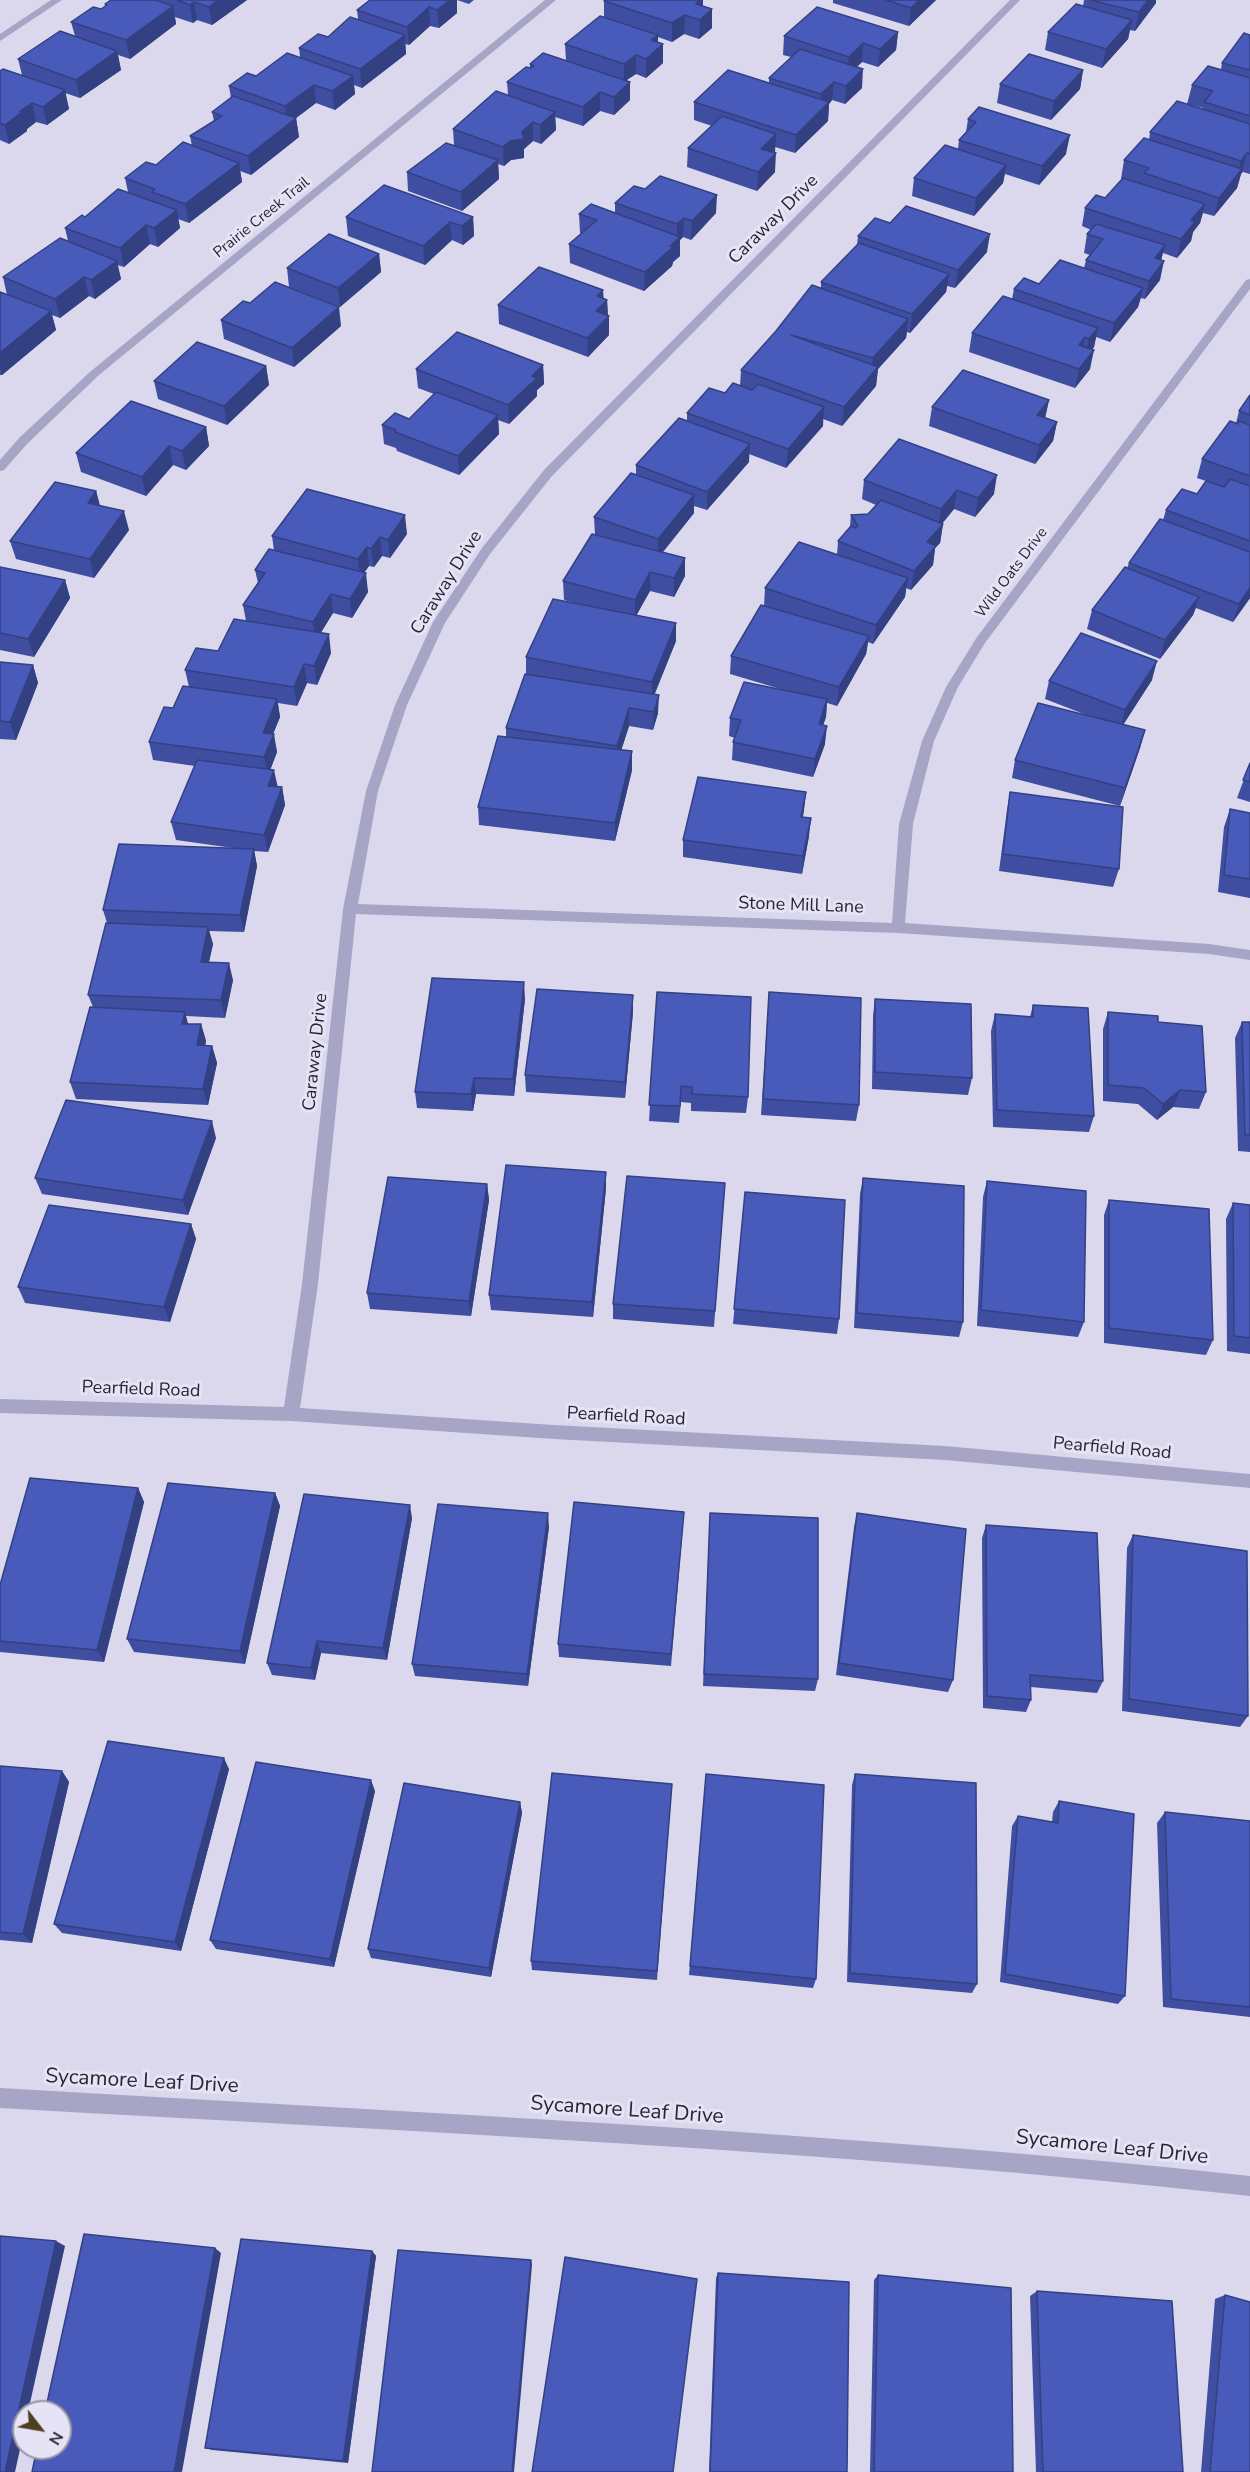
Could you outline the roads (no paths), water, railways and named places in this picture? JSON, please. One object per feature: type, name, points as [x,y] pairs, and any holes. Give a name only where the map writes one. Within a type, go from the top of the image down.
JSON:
[{"type":"street","points":[[0,39],[57,0]]},
{"type":"street","name":"Prairie Creek Trail","points":[[0,467],[23,441],[95,373],[550,0]]},
{"type":"street","name":"Caraway Drive","points":[[291,1413],[310,1284],[350,909],[372,791],[401,705],[439,622],[486,551],[548,473],[1016,0]]},
{"type":"street","name":"Wild Oats Drive","points":[[898,927],[906,824],[928,741],[952,687],[981,640],[1250,282]]},
{"type":"street","name":"Stone Mill Lane","points":[[350,909],[898,927],[1209,949],[1250,955]]},
{"type":"street","name":"Pearfield Road","points":[[0,1406],[291,1413],[554,1432],[945,1454],[1250,1481]]},
{"type":"street","name":"Sycamore Leaf Drive","points":[[0,2098],[612,2134],[1078,2167],[1250,2186]]}]
